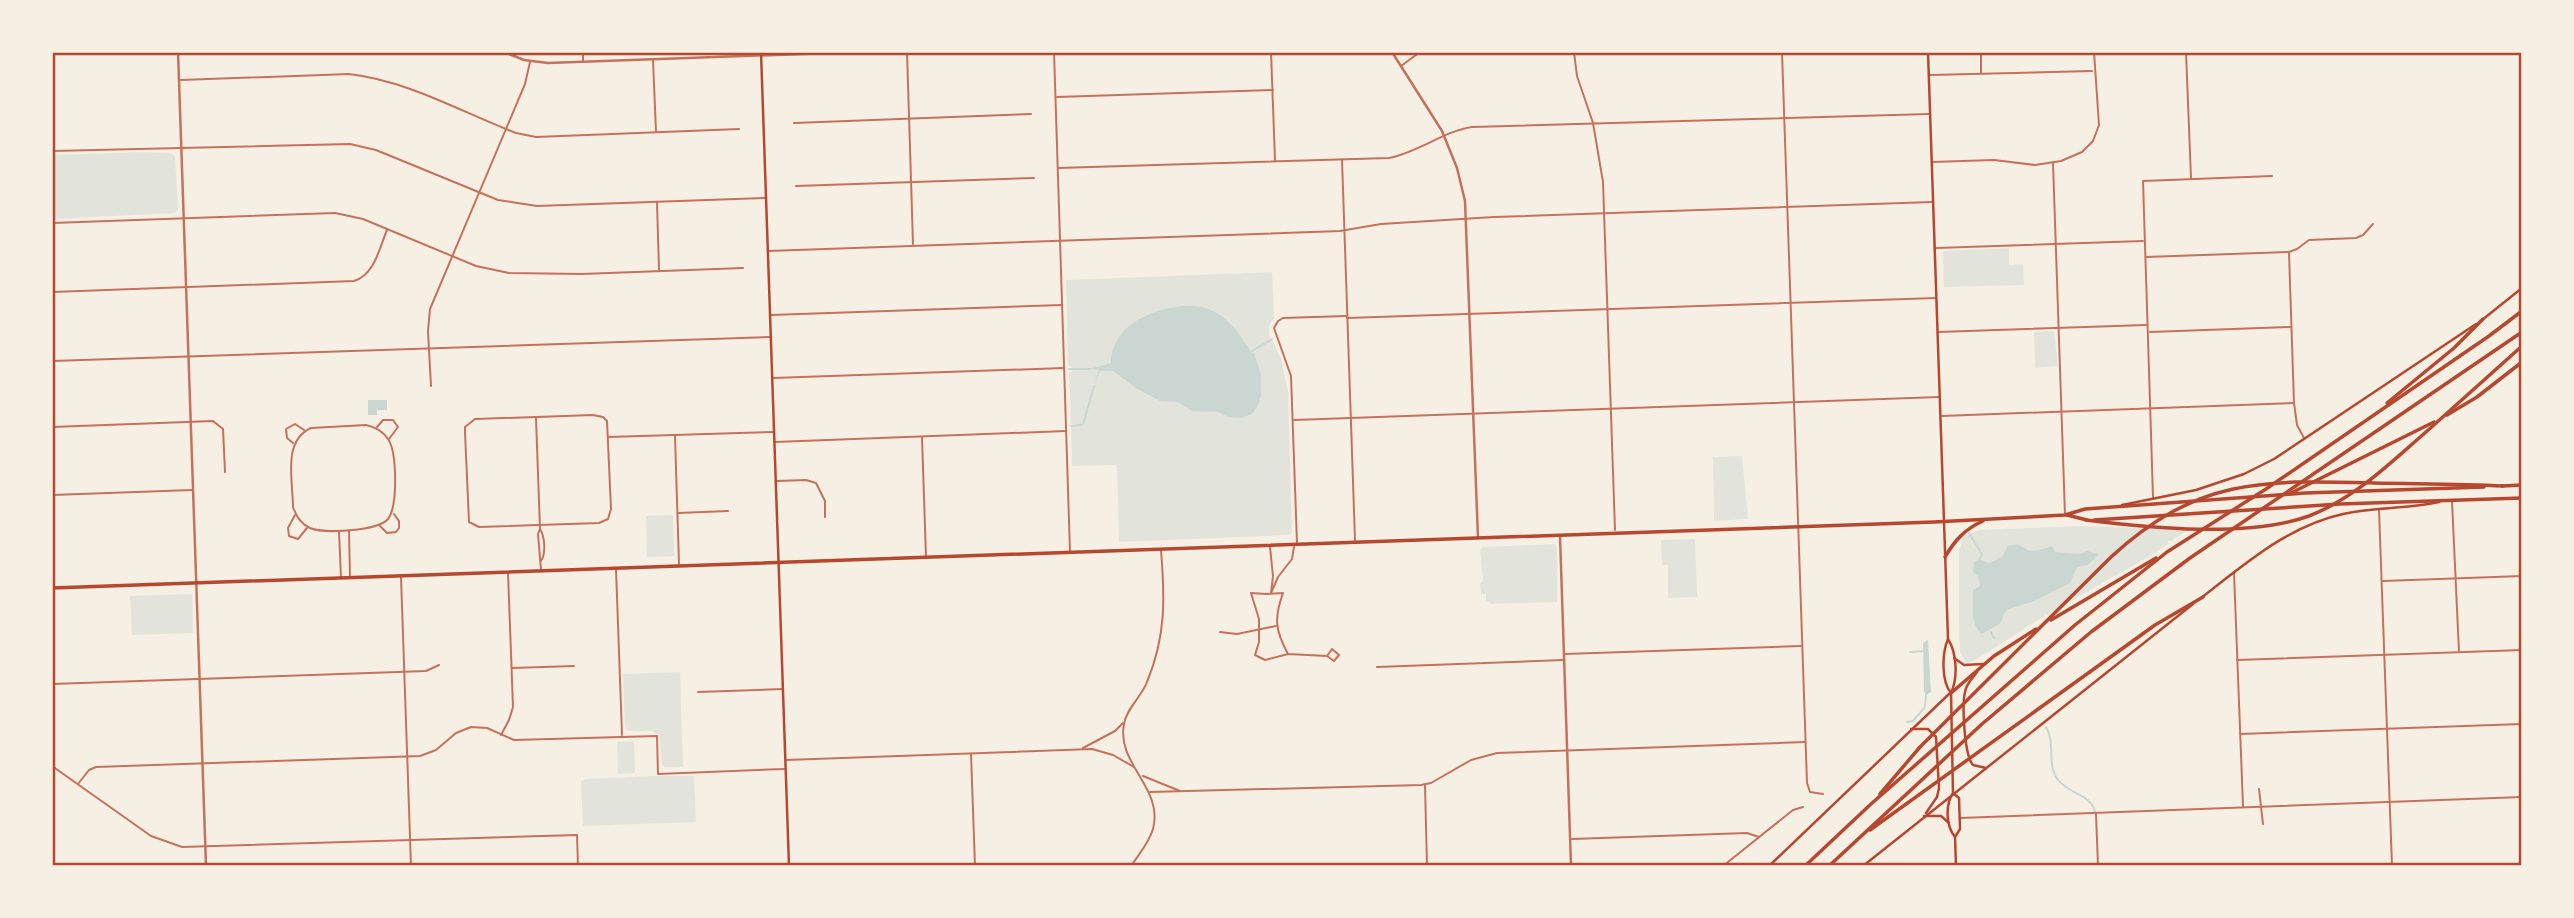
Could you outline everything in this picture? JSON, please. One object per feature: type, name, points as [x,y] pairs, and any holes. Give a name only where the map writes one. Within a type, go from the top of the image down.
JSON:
[{"type":"main road","points":[[1928,52],[1948,639],[1944,648],[1945,686],[1951,693]]},
{"type":"main road","points":[[761,54],[789,866]]},
{"type":"main road","points":[[2109,508],[2196,490],[2244,474],[2274,459],[2483,319],[2522,288]]},
{"type":"main road","points":[[1769,866],[1911,729],[1983,664],[2084,599],[2167,552],[2266,489],[2522,311]]},
{"type":"main road","points":[[2371,416],[2454,348],[2483,319]]},
{"type":"main road","points":[[1829,866],[1982,724],[2091,632],[2190,558],[2522,332]]},
{"type":"main road","points":[[2065,515],[2086,520],[2237,529],[2273,525],[2307,516],[2338,502],[2368,483],[2522,346]]},
{"type":"main road","points":[[2276,500],[2460,408],[2522,362]]},
{"type":"main road","points":[[1871,804],[1920,747],[2111,557],[2151,524],[2199,499],[2265,482],[2503,486]]},
{"type":"main road","points":[[52,588],[1944,522],[2065,515],[2085,509],[2297,494],[2522,485]]},
{"type":"main road","points":[[2086,520],[2279,508],[2522,498]]},
{"type":"main road","points":[[1863,866],[2234,572],[2272,545],[2301,528],[2343,514],[2452,500]]},
{"type":"main road","points":[[1945,557],[1965,530],[1986,519]]},
{"type":"main road","points":[[1805,866],[1981,706],[2075,625],[2167,552]]},
{"type":"main road","points":[[1856,840],[2155,625],[2203,597]]},
{"type":"main road","points":[[1948,639],[1954,648],[1955,684],[1951,693],[1953,793],[1948,800],[1950,830],[1955,837],[1956,866]]},
{"type":"main road","points":[[1954,658],[1964,665],[1983,664]]},
{"type":"main road","points":[[1983,664],[1967,685],[1964,695],[1967,755],[1973,765],[1986,768]]},
{"type":"main road","points":[[1911,729],[1928,729],[1936,737],[1938,792],[1924,816]]},
{"type":"main road","points":[[1953,793],[1959,798],[1960,818],[1960,829],[1955,837]]},
{"type":"main road","points":[[1924,816],[1941,816],[1949,824]]},
{"type":"street","points":[[178,52],[206,866]]},
{"type":"street","points":[[504,52],[531,61],[583,62],[858,52]]},
{"type":"street","points":[[583,52],[583,62]]},
{"type":"street","points":[[907,52],[914,246]]},
{"type":"street","points":[[1054,52],[1070,552]]},
{"type":"street","points":[[1271,52],[1275,161]]},
{"type":"street","points":[[1392,52],[1445,137],[1457,168],[1467,219],[1478,539]]},
{"type":"street","points":[[1401,66],[1420,52]]},
{"type":"street","points":[[1574,52],[1577,76],[1592,123],[1601,166],[1615,534]]},
{"type":"street","points":[[1782,52],[1807,789],[1823,794]]},
{"type":"street","points":[[1980,52],[1982,74]]},
{"type":"street","points":[[1932,162],[1994,160],[2035,165],[2053,163],[2082,152],[2097,134],[2099,116],[2094,52]]},
{"type":"street","points":[[2186,52],[2191,179]]},
{"type":"street","points":[[653,59],[656,133]]},
{"type":"street","points":[[431,386],[430,309],[525,84],[531,61]]},
{"type":"street","points":[[1928,76],[2094,71]]},
{"type":"street","points":[[179,80],[349,74],[370,76],[400,83],[506,129],[536,137],[738,129]]},
{"type":"street","points":[[1056,97],[1273,90]]},
{"type":"street","points":[[794,123],[1031,114]]},
{"type":"street","points":[[1058,168],[1398,156],[1472,127],[1930,114]]},
{"type":"street","points":[[52,151],[362,145],[498,200],[537,206],[766,198]]},
{"type":"street","points":[[1342,159],[1355,543]]},
{"type":"street","points":[[2053,163],[2065,515]]},
{"type":"street","points":[[2153,497],[2143,181],[2272,176]]},
{"type":"street","points":[[796,186],[1034,178]]},
{"type":"street","points":[[657,201],[659,271]]},
{"type":"street","points":[[768,251],[1344,231],[1381,224],[1467,219],[1933,202]]},
{"type":"street","points":[[52,223],[335,213],[363,219],[476,266],[509,273],[743,268]]},
{"type":"street","points":[[2145,257],[2289,252],[2297,250],[2309,240],[2356,238],[2363,235],[2373,224]]},
{"type":"street","points":[[52,292],[354,281],[361,279],[372,267],[388,229]]},
{"type":"street","points":[[1935,248],[2144,241]]},
{"type":"street","points":[[2289,252],[2294,403],[2297,425],[2305,439]]},
{"type":"street","points":[[1271,593],[1294,555],[1296,545],[1291,376],[1275,334],[1276,323],[1285,318],[1937,298]]},
{"type":"street","points":[[771,315],[1063,305]]},
{"type":"street","points":[[1938,332],[2147,325]]},
{"type":"street","points":[[2147,332],[2292,327]]},
{"type":"street","points":[[52,361],[771,337]]},
{"type":"street","points":[[773,379],[1065,368]]},
{"type":"street","points":[[1294,420],[1940,397]]},
{"type":"street","points":[[1941,416],[2294,403]]},
{"type":"street","points":[[536,417],[540,524],[538,557],[541,571]]},
{"type":"street","points":[[536,417],[603,417],[607,421],[611,509],[608,519],[599,523],[479,527],[471,523],[467,514],[465,432],[469,422],[475,419],[536,417]]},
{"type":"street","points":[[376,428],[383,420],[393,420],[398,427],[389,440]]},
{"type":"street","points":[[52,427],[213,421],[223,429],[225,472]]},
{"type":"street","points":[[294,444],[287,438],[286,429],[295,424],[305,431]]},
{"type":"street","points":[[296,514],[307,527],[339,530],[380,526],[392,513],[395,497],[393,455],[389,440],[376,428],[356,425],[318,427],[305,431],[294,444],[292,457],[296,514],[288,528],[289,536],[298,539],[307,527]]},
{"type":"street","points":[[775,442],[1067,431]]},
{"type":"street","points":[[608,438],[775,432]]},
{"type":"street","points":[[675,435],[679,566]]},
{"type":"street","points":[[922,436],[926,557]]},
{"type":"street","points":[[777,481],[806,480],[816,483],[825,501],[825,517]]},
{"type":"street","points":[[52,495],[193,490]]},
{"type":"street","points":[[2452,500],[2459,653]]},
{"type":"street","points":[[2379,509],[2392,866]]},
{"type":"street","points":[[677,513],[728,511]]},
{"type":"street","points":[[380,526],[387,533],[396,532],[399,522],[392,513]]},
{"type":"street","points":[[349,529],[350,578]]},
{"type":"street","points":[[339,530],[341,578]]},
{"type":"street","points":[[1560,536],[1571,865]]},
{"type":"street","points":[[1270,546],[1273,576],[1271,593]]},
{"type":"street","points":[[1081,749],[1115,731],[1124,722],[1146,685],[1160,645],[1164,605],[1161,549]]},
{"type":"street","points":[[616,568],[622,736]]},
{"type":"street","points":[[500,735],[513,706],[508,572]]},
{"type":"street","points":[[2234,572],[2243,807]]},
{"type":"street","points":[[401,576],[411,866]]},
{"type":"street","points":[[2382,581],[2522,576]]},
{"type":"street","points":[[1287,654],[1277,626],[1283,593],[1251,593],[1259,629],[1259,642],[1254,652],[1256,657],[1270,660],[1287,654],[1327,656]]},
{"type":"street","points":[[1220,632],[1237,634],[1277,626]]},
{"type":"street","points":[[1564,654],[1802,646]]},
{"type":"street","points":[[2237,660],[2522,650]]},
{"type":"street","points":[[1377,667],[1564,660]]},
{"type":"street","points":[[52,684],[426,671],[439,665]]},
{"type":"street","points":[[512,668],[574,666]]},
{"type":"street","points":[[698,692],[784,689]]},
{"type":"street","points":[[1124,722],[1128,757],[1150,792],[1154,813],[1153,828],[1131,866]]},
{"type":"street","points":[[2240,734],[2522,724]]},
{"type":"street","points":[[78,784],[89,769],[96,767],[407,756],[436,750],[456,733],[479,727],[514,740],[657,736],[658,774],[786,769]]},
{"type":"street","points":[[1150,792],[1424,784],[1471,760],[1497,753],[1806,742]]},
{"type":"street","points":[[786,760],[1081,749],[1113,755],[1134,767]]},
{"type":"street","points":[[971,753],[975,866]]},
{"type":"street","points":[[52,766],[157,839],[183,848],[577,835],[578,866]]},
{"type":"street","points":[[1141,775],[1184,792]]},
{"type":"street","points":[[1424,784],[1427,866]]},
{"type":"street","points":[[2259,789],[2263,824]]},
{"type":"street","points":[[1960,818],[2522,797]]},
{"type":"street","points":[[1723,866],[1793,810],[1803,807]]},
{"type":"street","points":[[2096,813],[2098,866]]},
{"type":"street","points":[[1571,839],[1746,833],[1759,837]]},
{"type":"shaded area","points":[[170,153],[175,156],[178,209],[175,213],[53,219],[53,155]]},
{"type":"shaded area","points":[[2009,248],[2009,265],[2023,264],[2024,285],[1944,287],[1943,252]]},
{"type":"shaded area","points":[[1272,272],[1274,318],[1269,326],[1270,340],[1281,359],[1288,392],[1292,532],[1289,535],[1119,542],[1117,465],[1072,466],[1071,427],[1074,425],[1071,424],[1069,374],[1073,369],[1068,365],[1066,280]]},
{"type":"shaded area","points":[[1197,306],[1221,316],[1245,342],[1249,353],[1254,353],[1261,375],[1261,396],[1252,414],[1240,418],[1228,417],[1218,412],[1192,411],[1178,402],[1160,401],[1113,371],[1100,371],[1094,386],[1099,370],[1090,369],[1111,363],[1113,349],[1128,327],[1168,308]]},
{"type":"shaded area","points":[[2054,331],[2058,366],[2035,368],[2034,332]]},
{"type":"shaded area","points":[[368,400],[387,400],[387,410],[377,410],[377,415],[368,415]]},
{"type":"shaded area","points":[[1742,456],[1748,519],[1714,521],[1713,457]]},
{"type":"shaded area","points":[[673,515],[674,556],[647,557],[646,516]]},
{"type":"shaded area","points":[[2081,526],[2188,530],[2168,541],[2168,544],[2153,554],[2047,615],[2044,613],[2045,616],[1966,663],[1960,652],[1959,626],[1959,552],[1963,537],[1979,530]]},
{"type":"shaded area","points":[[1695,539],[1697,597],[1668,598],[1668,565],[1662,565],[1661,540]]},
{"type":"shaded area","points":[[1554,544],[1557,548],[1557,602],[1491,604],[1486,600],[1486,594],[1481,594],[1480,584],[1483,581],[1480,550],[1483,547]]},
{"type":"shaded area","points":[[2018,544],[2031,551],[2052,546],[2055,552],[2080,554],[2087,551],[2099,554],[2088,565],[2077,567],[2070,583],[2032,602],[2008,609],[2001,623],[1982,634],[1975,625],[1973,614],[1973,590],[1980,586],[1978,576],[1973,572],[1974,562],[1981,560],[1989,563],[2002,557],[2008,546]]},
{"type":"shaded area","points":[[192,594],[193,633],[132,635],[130,596]]},
{"type":"shaded area","points":[[1928,640],[1931,692],[1926,695],[1923,643]]},
{"type":"shaded area","points":[[680,672],[683,767],[665,767],[662,764],[659,737],[653,731],[628,731],[625,727],[623,674]]},
{"type":"shaded area","points":[[634,741],[635,773],[618,774],[617,742]]},
{"type":"shaded area","points":[[694,776],[696,822],[583,826],[581,782],[585,779]]},
{"type":"waterway","points":[[1249,353],[1272,339]]},
{"type":"waterway","points":[[1069,369],[1076,369]]},
{"type":"waterway","points":[[1077,369],[1090,369]]},
{"type":"waterway","points":[[1083,424],[1094,386]]},
{"type":"waterway","points":[[1071,426],[1081,425]]},
{"type":"waterway","points":[[1969,533],[1982,554],[1979,561]]},
{"type":"waterway","points":[[1991,632],[1994,638]]},
{"type":"waterway","points":[[1910,652],[1924,651]]},
{"type":"waterway","points":[[1907,722],[1913,721],[1925,707],[1926,695]]},
{"type":"waterway","points":[[2046,727],[2054,774],[2063,785],[2089,801],[2095,812]]}]
